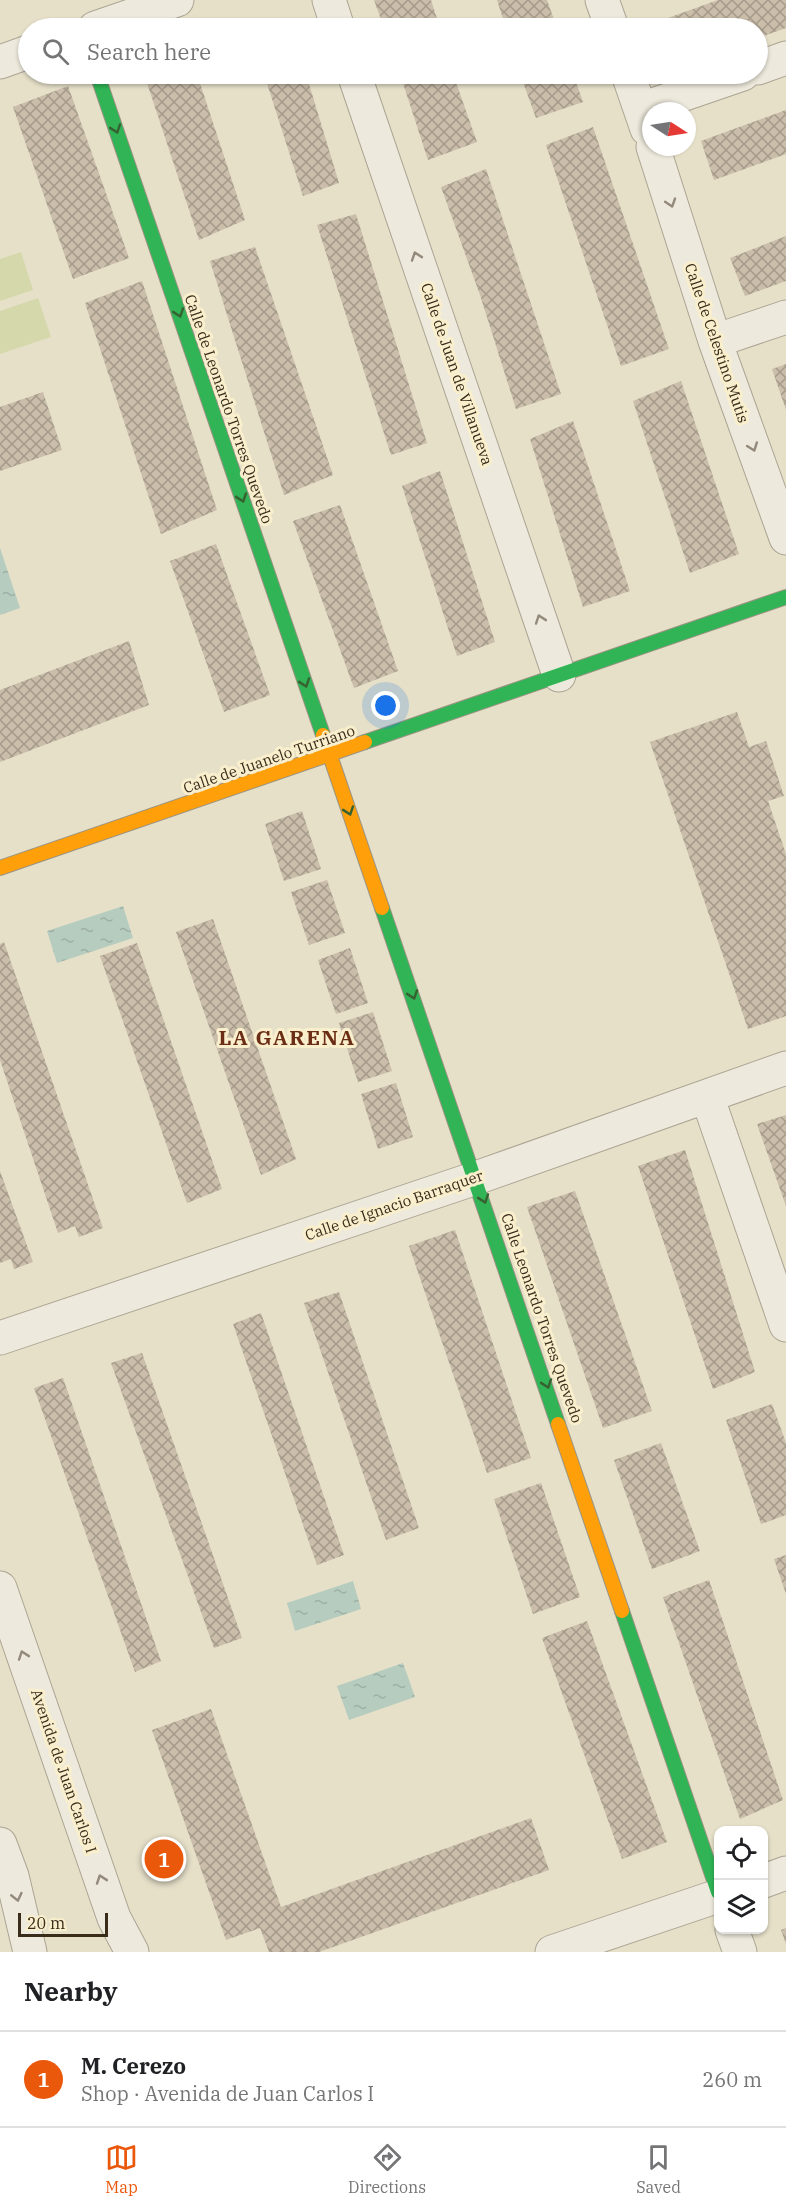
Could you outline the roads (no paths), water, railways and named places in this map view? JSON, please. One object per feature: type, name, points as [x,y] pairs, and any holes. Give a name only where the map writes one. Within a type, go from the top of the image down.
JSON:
[{"type":"street","points":[[116,18],[139,7],[177,0]]},
{"type":"street","points":[[329,0],[335,18]]},
{"type":"street","points":[[602,0],[608,18]]},
{"type":"street","points":[[0,62],[18,56]]},
{"type":"street","points":[[768,64],[786,58]]},
{"type":"street","name":"Calle de Leonardo Torres Quevedo","points":[[100,84],[330,756]]},
{"type":"street","name":"Calle de Juan de Villanueva","points":[[357,84],[559,675]]},
{"type":"street","points":[[632,84],[642,112]]},
{"type":"street","points":[[641,109],[714,84]]},
{"type":"street","name":"Calle de Celestino Mutis","points":[[656,156],[715,341],[786,538]]},
{"type":"street","points":[[715,341],[786,316]]},
{"type":"street","name":"Calle de Juanelo Turriano","points":[[0,868],[786,597]]},
{"type":"street","name":"Calle Leonardo Torres Quevedo","points":[[330,756],[477,1178],[714,1882]]},
{"type":"street","name":"Calle de Ignacio Barraquer","points":[[0,1338],[477,1178],[786,1068]]},
{"type":"street","points":[[707,1096],[786,1325]]},
{"type":"street","name":"Avenida de Juan Carlos I","points":[[0,1588],[114,1918],[132,1952]]},
{"type":"street","points":[[0,1844],[12,1876],[30,1952]]},
{"type":"street","points":[[767,1880],[786,1873]]},
{"type":"street","points":[[552,1952],[714,1895]]},
{"type":"street","points":[[734,1934],[740,1952]]},
{"type":"water","points":[[0,548],[20,608],[0,615]]},
{"type":"water","points":[[123,906],[133,938],[57,963],[47,931]]},
{"type":"water","points":[[353,1581],[361,1609],[295,1631],[287,1603]]},
{"type":"water","points":[[403,1663],[415,1697],[349,1720],[337,1686]]},
{"type":"place","name":"M. Cerezo","points":[[164,1859]]},
{"type":"district","name":"LA GARENA","points":[[287,1037]]}]
